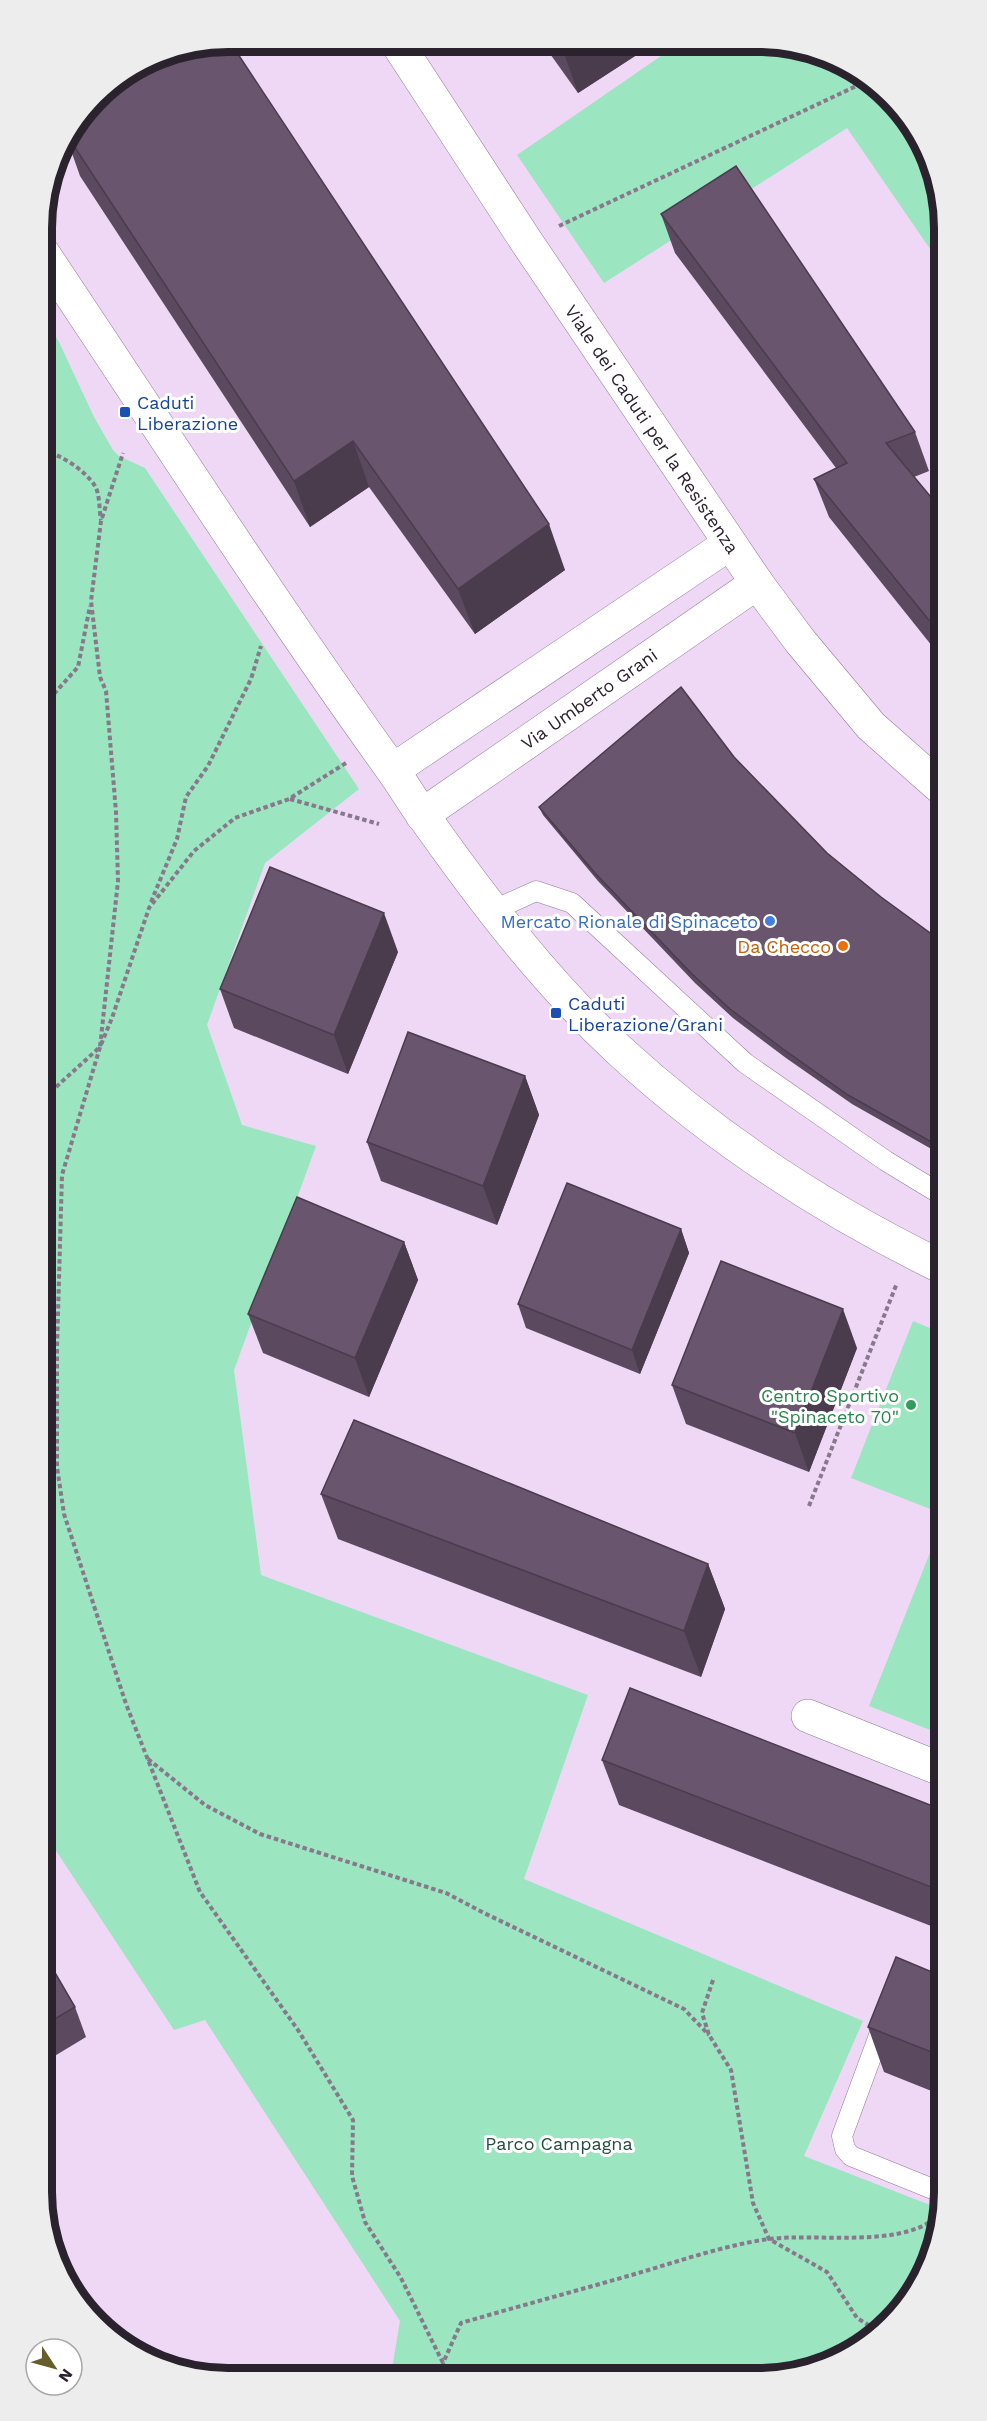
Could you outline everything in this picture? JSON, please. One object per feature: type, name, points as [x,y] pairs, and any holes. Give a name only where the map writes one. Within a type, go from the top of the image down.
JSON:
[{"type":"street","name":"Viale dei Caduti per la Resistenza","points":[[404,53],[526,241],[757,583],[800,641],[871,726],[934,783]]},
{"type":"street","points":[[53,268],[271,595],[422,814],[551,982],[623,1054],[678,1102],[735,1146],[800,1189],[934,1263]]},
{"type":"street","points":[[393,770],[729,544]]},
{"type":"street","name":"Via Umberto Grani","points":[[422,814],[757,583]]},
{"type":"street","points":[[808,1716],[934,1766]]},
{"type":"lane","points":[[494,910],[536,891],[572,903],[745,1063],[886,1161],[934,1190]]},
{"type":"lane","points":[[892,2000],[842,2136],[845,2149],[851,2156],[934,2190]]},
{"type":"path","points":[[526,241],[859,85]]},
{"type":"path","points":[[53,695],[78,667],[91,601],[101,521],[123,453]]},
{"type":"path","points":[[53,454],[76,468],[96,487],[101,521]]},
{"type":"path","points":[[53,1089],[100,1047],[118,881],[116,812],[106,691],[100,676],[91,601]]},
{"type":"path","points":[[261,645],[251,679],[208,766],[186,797],[177,839],[149,908],[100,1047],[62,1175],[57,1348],[57,1467],[64,1514],[126,1704],[200,1892],[298,2030],[353,2120],[352,2176],[365,2222],[401,2278],[444,2368]]},
{"type":"path","points":[[149,908],[194,851],[235,818],[289,799],[347,762]]},
{"type":"path","points":[[289,799],[379,824]]},
{"type":"path","points":[[809,1506],[909,1251]]},
{"type":"path","points":[[53,1464],[57,1467]]},
{"type":"path","points":[[147,1758],[205,1805],[260,1834],[446,1893],[684,2009],[709,2035],[731,2070],[753,2203],[769,2239],[827,2272],[857,2318],[872,2327]]},
{"type":"path","points":[[709,2035],[702,2013],[713,1980]]},
{"type":"path","points":[[443,2363],[460,2323],[630,2276],[695,2255],[769,2239],[873,2236],[906,2232],[924,2227],[932,2220]]},
{"type":"green space","points":[[665,53],[770,53],[793,56],[815,62],[856,82],[883,104],[898,122],[921,161],[928,183],[933,206],[934,255],[847,128],[604,283],[517,155]]},
{"type":"green space","name":"Parco Campagna","points":[[53,332],[94,417],[113,450],[119,456],[145,468],[359,789],[265,863],[207,1025],[242,1125],[316,1146],[234,1370],[261,1575],[588,1695],[524,1879],[863,2021],[804,2156],[934,2206],[925,2249],[905,2290],[874,2325],[856,2339],[836,2350],[804,2362],[781,2367],[758,2368],[392,2368],[400,2321],[205,2020],[174,2030],[53,1846]]},
{"type":"green space","name":"Centro Sportivo \"Spinaceto 70\"","points":[[913,1321],[934,1330],[934,1510],[851,1478]]},
{"type":"green space","points":[[934,1543],[934,1731],[869,1706]]},
{"type":"building","points":[[237,53],[549,524],[458,589],[353,441],[294,481],[74,146],[82,131],[104,104],[141,76],[172,62],[194,56]]},
{"type":"building","points":[[736,166],[915,432],[886,443],[934,501],[934,624],[814,479],[847,463],[661,214]]},
{"type":"building","name":"Mercato Rionale di Spinaceto","points":[[681,687],[734,757],[827,853],[934,936],[934,1143],[848,1095],[730,1009],[692,974],[595,873],[539,807]]},
{"type":"building","points":[[270,867],[384,913],[334,1035],[220,989]]},
{"type":"building","points":[[408,1032],[525,1076],[483,1186],[367,1142]]},
{"type":"building","points":[[567,1183],[681,1229],[632,1350],[518,1304]]},
{"type":"building","points":[[297,1197],[404,1242],[355,1358],[248,1314]]},
{"type":"building","points":[[721,1261],[843,1309],[795,1433],[672,1385]]},
{"type":"building","points":[[354,1420],[708,1564],[684,1631],[321,1494]]},
{"type":"building","points":[[630,1688],[934,1806],[934,1888],[602,1760]]},
{"type":"building","points":[[896,1957],[934,1973],[934,2053],[868,2027]]},
{"type":"building","points":[[53,1969],[75,2007],[53,2020]]},
{"type":"place","name":"Caduti Liberazione","points":[[125,412]]},
{"type":"place","name":"Mercato Rionale di Spinaceto","points":[[770,921]]},
{"type":"place","name":"Da Checco","points":[[843,946]]},
{"type":"place","name":"Caduti Liberazione/Grani","points":[[556,1013]]},
{"type":"place","name":"Centro Sportivo \"Spinaceto 70\"","points":[[911,1405]]}]
